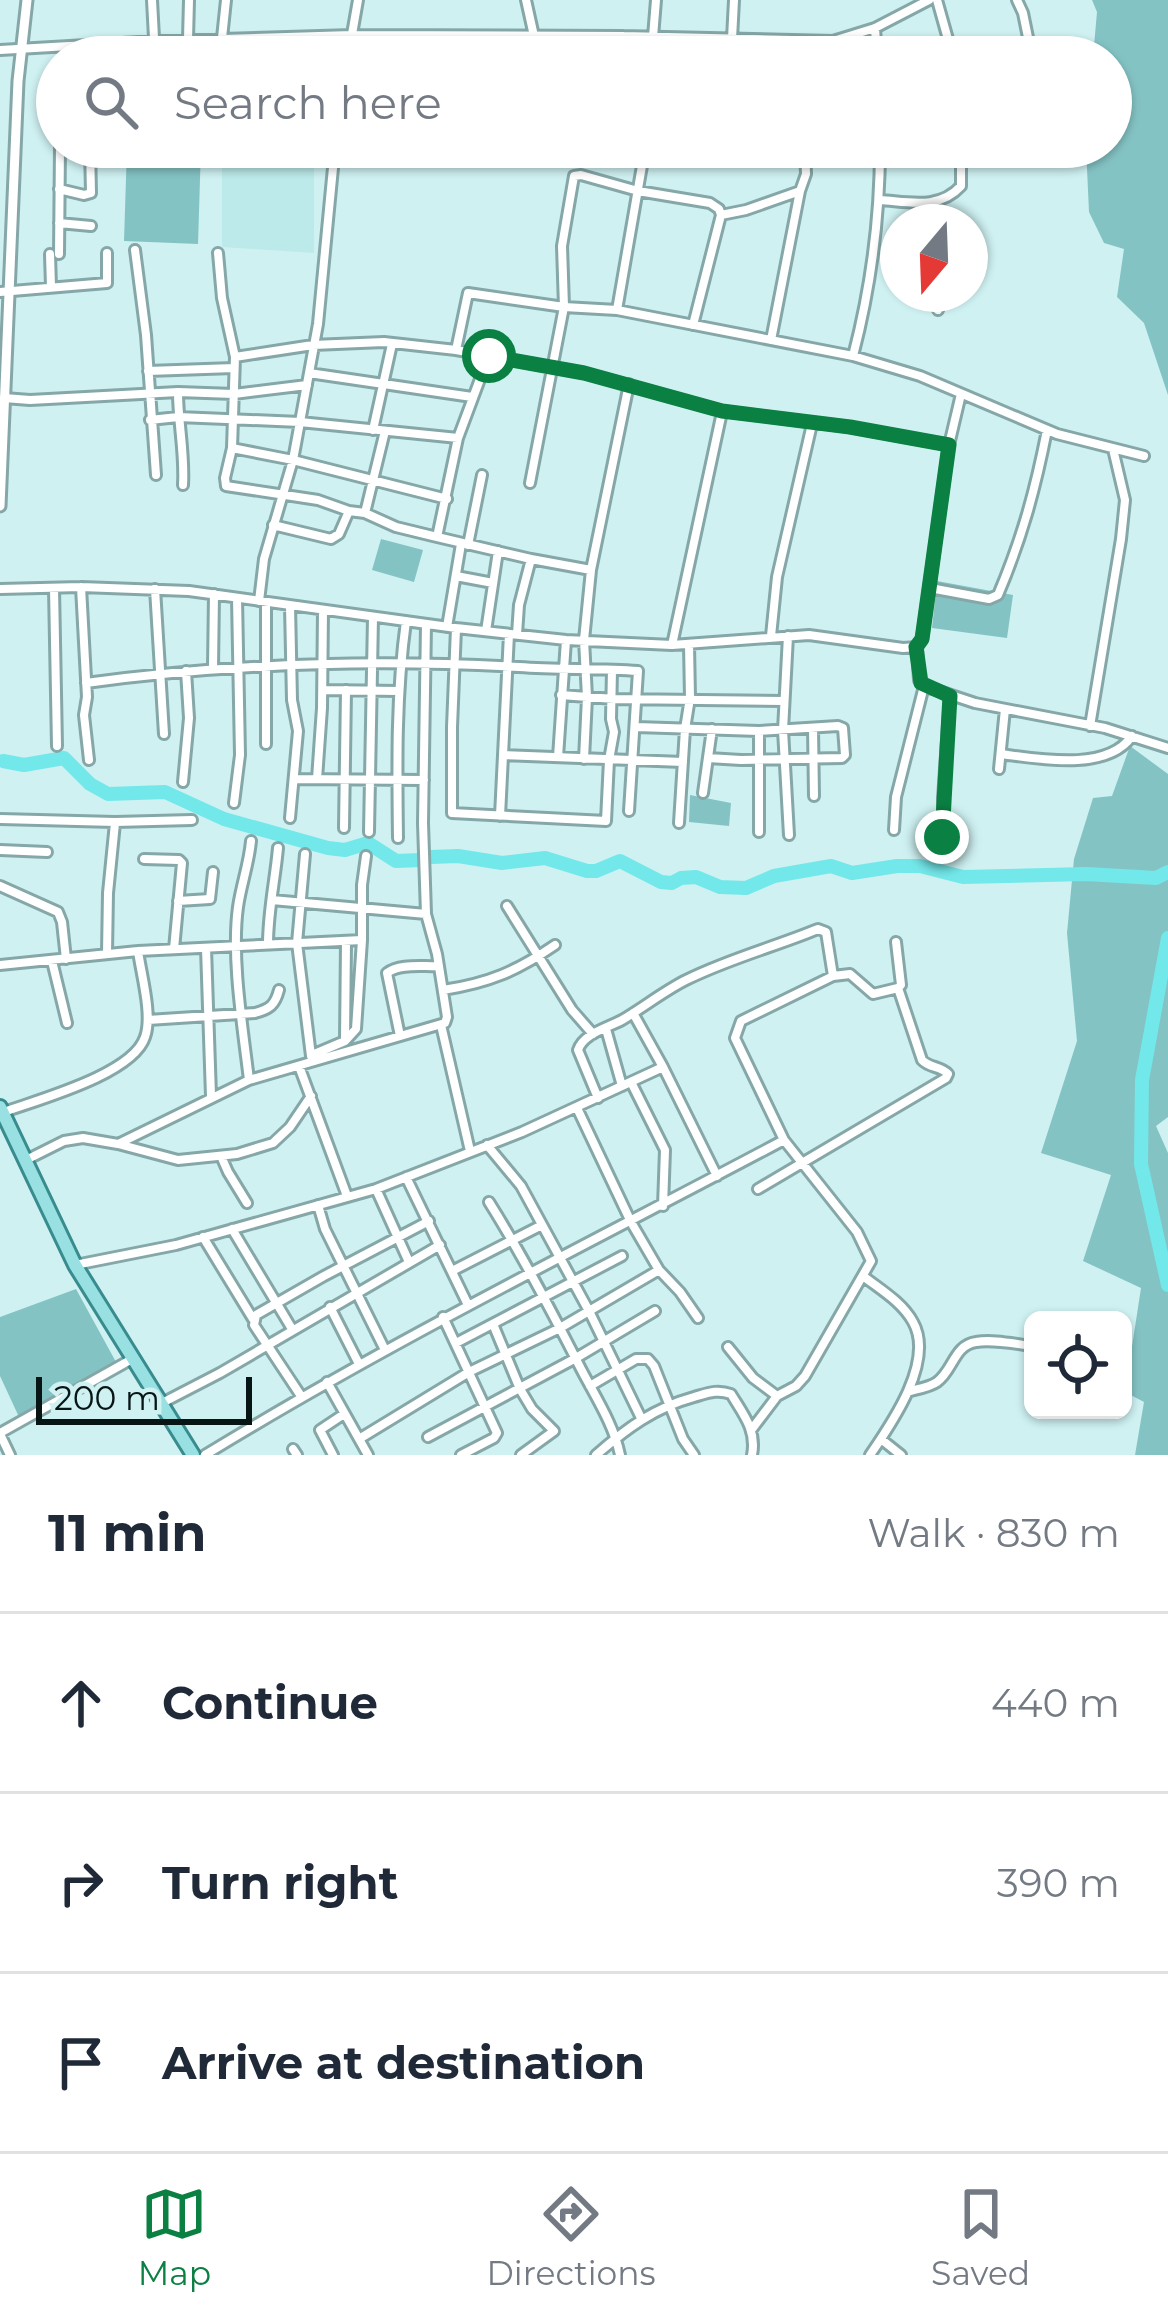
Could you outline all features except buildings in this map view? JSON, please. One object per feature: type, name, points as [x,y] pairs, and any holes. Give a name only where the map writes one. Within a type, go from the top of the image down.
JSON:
[{"type":"main road","points":[[1,1110],[75,1264],[193,1455]]},
{"type":"street","points":[[0,506],[4,291],[27,0]]},
{"type":"street","points":[[152,0],[156,36]]},
{"type":"street","points":[[188,36],[189,0]]},
{"type":"street","points":[[222,36],[226,0]]},
{"type":"street","points":[[352,35],[358,0]]},
{"type":"street","points":[[526,0],[534,36]]},
{"type":"street","points":[[653,36],[656,0]]},
{"type":"street","points":[[732,36],[734,0]]},
{"type":"street","points":[[894,0],[898,16]]},
{"type":"street","points":[[849,36],[933,0],[946,36]]},
{"type":"street","points":[[1017,0],[1028,36]]},
{"type":"street","points":[[875,28],[876,36]]},
{"type":"street","points":[[309,36],[623,36]]},
{"type":"street","points":[[0,50],[36,47]]},
{"type":"street","points":[[51,287],[60,168]]},
{"type":"street","points":[[59,189],[91,193],[90,168]]},
{"type":"street","points":[[266,744],[264,559],[293,460],[307,385],[320,310],[332,168]]},
{"type":"street","points":[[617,310],[641,168]]},
{"type":"street","points":[[771,340],[806,168]]},
{"type":"street","points":[[853,356],[874,260],[880,168]]},
{"type":"street","points":[[880,200],[934,204],[962,186],[962,168]]},
{"type":"street","points":[[530,483],[564,307],[562,246],[574,176],[710,203],[719,209],[693,325]]},
{"type":"street","points":[[721,215],[800,191]]},
{"type":"street","points":[[59,224],[91,226]]},
{"type":"street","points":[[135,250],[156,475]]},
{"type":"street","points":[[4,291],[107,283],[106,254]]},
{"type":"street","points":[[218,254],[235,362],[226,486],[318,500],[396,527],[591,570]]},
{"type":"street","points":[[456,350],[468,293],[617,310],[853,356],[920,376],[1047,430],[1144,456]]},
{"type":"street","points":[[374,430],[392,343]]},
{"type":"street","points":[[148,370],[235,362],[313,345],[392,343],[551,368],[722,411],[949,445]]},
{"type":"street","points":[[437,537],[458,437],[489,356]]},
{"type":"street","points":[[309,373],[472,397]]},
{"type":"street","points":[[584,759],[584,640],[591,570],[628,384]]},
{"type":"street","points":[[4,398],[234,394],[307,385]]},
{"type":"street","points":[[178,392],[184,485]]},
{"type":"street","points":[[961,394],[949,445],[922,639],[916,647],[920,680],[950,696],[1168,748]]},
{"type":"street","points":[[672,645],[722,411]]},
{"type":"street","points":[[150,420],[300,422],[458,437]]},
{"type":"street","points":[[771,636],[777,577],[812,424]]},
{"type":"street","points":[[365,513],[386,430]]},
{"type":"street","points":[[930,588],[989,599],[998,596],[1022,538],[1047,430]]},
{"type":"street","points":[[232,448],[447,499]]},
{"type":"street","points":[[1090,726],[1125,500],[1113,449]]},
{"type":"street","points":[[482,475],[456,576],[451,628],[451,812],[604,822],[614,732],[612,670]]},
{"type":"street","points":[[273,525],[331,539],[339,534],[349,511]]},
{"type":"street","points":[[486,631],[498,551]]},
{"type":"street","points":[[500,816],[508,666],[531,559]]},
{"type":"street","points":[[456,576],[493,583]]},
{"type":"street","points":[[54,587],[57,746]]},
{"type":"street","points":[[0,589],[81,587],[214,594],[566,640],[672,645],[809,635],[916,647]]},
{"type":"street","points":[[81,587],[88,760]]},
{"type":"street","points":[[155,589],[164,734]]},
{"type":"street","points":[[213,668],[214,594]]},
{"type":"street","points":[[234,802],[239,755],[237,598]]},
{"type":"street","points":[[290,606],[292,700],[298,730],[290,818]]},
{"type":"street","points":[[317,779],[322,610]]},
{"type":"street","points":[[369,832],[373,617]]},
{"type":"street","points":[[398,838],[398,691],[406,621]]},
{"type":"street","points":[[118,1144],[250,1081],[445,1023],[439,966],[426,914],[425,624]]},
{"type":"street","points":[[788,636],[783,730],[789,835]]},
{"type":"street","points":[[558,758],[566,640]]},
{"type":"street","points":[[679,823],[690,698],[689,644]]},
{"type":"street","points":[[86,683],[213,668],[372,661],[638,671],[629,811]]},
{"type":"street","points":[[183,782],[189,718],[186,671]]},
{"type":"street","points":[[894,830],[896,797],[924,686]]},
{"type":"street","points":[[322,690],[398,691]]},
{"type":"street","points":[[344,828],[346,690]]},
{"type":"street","points":[[561,695],[784,701]]},
{"type":"street","points":[[938,845],[944,830],[950,696]]},
{"type":"street","points":[[999,769],[1005,709]]},
{"type":"street","points":[[636,728],[843,728],[844,757],[708,758]]},
{"type":"street","points":[[813,728],[814,796]]},
{"type":"street","points":[[704,793],[712,729]]},
{"type":"street","points":[[759,730],[759,832]]},
{"type":"street","points":[[1000,754],[1059,761],[1106,756],[1124,748],[1132,736]]},
{"type":"street","points":[[504,754],[683,762]]},
{"type":"street","points":[[295,779],[424,780]]},
{"type":"street","points":[[0,818],[192,820]]},
{"type":"street","points":[[106,953],[116,822]]},
{"type":"street","points":[[250,1081],[238,910],[251,841]]},
{"type":"street","points":[[268,944],[268,909],[278,848]]},
{"type":"street","points":[[0,850],[47,852]]},
{"type":"street","points":[[305,854],[297,943],[305,1062],[311,1096],[347,1196]]},
{"type":"street","points":[[305,1062],[345,1042],[358,1024],[365,856]]},
{"type":"street","points":[[144,859],[182,863],[174,949]]},
{"type":"street","points":[[178,901],[210,899],[213,872]]},
{"type":"street","points":[[0,886],[58,912],[66,959]]},
{"type":"street","points":[[272,900],[426,914]]},
{"type":"street","points":[[507,906],[572,1010],[593,1034]]},
{"type":"street","points":[[598,1098],[578,1043],[692,976],[818,928],[826,932],[833,976]]},
{"type":"street","points":[[0,965],[106,953],[362,940]]},
{"type":"street","points":[[345,1042],[346,942]]},
{"type":"street","points":[[752,1429],[777,1396],[805,1376],[869,1268],[870,1254],[784,1140],[735,1038],[736,1029],[741,1021],[833,976],[850,974],[873,994],[898,988],[896,942]]},
{"type":"street","points":[[443,990],[482,984],[555,945]]},
{"type":"street","points":[[206,947],[211,1097]]},
{"type":"street","points":[[1,1110],[88,1081],[136,1053],[148,1020],[138,951]]},
{"type":"street","points":[[52,961],[67,1023]]},
{"type":"street","points":[[400,1036],[388,973],[399,967],[439,966]]},
{"type":"street","points":[[758,1189],[946,1078],[945,1070],[922,1060],[898,988]]},
{"type":"street","points":[[148,1020],[267,1010],[276,1003],[279,991]]},
{"type":"street","points":[[633,1013],[717,1176]]},
{"type":"street","points":[[440,1025],[470,1151]]},
{"type":"street","points":[[606,1029],[627,1084],[665,1150],[663,1206]]},
{"type":"street","points":[[75,1264],[203,1237],[376,1189],[578,1108],[663,1067]]},
{"type":"street","points":[[26,1160],[64,1141],[83,1138],[178,1160],[221,1156],[273,1143],[311,1096]]},
{"type":"street","points":[[578,1108],[659,1270],[698,1318]]},
{"type":"street","points":[[205,1455],[358,1364],[784,1140]]},
{"type":"street","points":[[487,1144],[521,1186],[641,1418]]},
{"type":"street","points":[[221,1156],[247,1203]]},
{"type":"street","points":[[406,1177],[468,1305]]},
{"type":"street","points":[[376,1189],[409,1262]]},
{"type":"street","points":[[489,1202],[576,1358],[620,1455]]},
{"type":"street","points":[[318,1205],[385,1350]]},
{"type":"street","points":[[254,1320],[429,1221]]},
{"type":"street","points":[[452,1271],[542,1225]]},
{"type":"street","points":[[232,1229],[292,1329]]},
{"type":"street","points":[[203,1237],[301,1396]]},
{"type":"street","points":[[160,1404],[440,1245]]},
{"type":"street","points":[[456,1343],[622,1256]]},
{"type":"street","points":[[359,1439],[470,1372],[560,1328],[659,1270]]},
{"type":"street","points":[[863,1276],[893,1298],[916,1327],[917,1361],[908,1392],[870,1455]]},
{"type":"street","points":[[330,1307],[358,1364]]},
{"type":"street","points":[[428,1437],[655,1310]]},
{"type":"street","points":[[443,1318],[496,1430],[496,1436],[461,1455]]},
{"type":"street","points":[[493,1324],[520,1389],[554,1431],[520,1455]]},
{"type":"street","points":[[908,1392],[942,1378],[968,1344],[1024,1345]]},
{"type":"street","points":[[728,1347],[753,1378],[777,1396]]},
{"type":"street","points":[[10,1455],[0,1434],[132,1359]]},
{"type":"street","points":[[590,1386],[636,1359],[648,1359],[694,1455]]},
{"type":"street","points":[[326,1382],[368,1455]]},
{"type":"street","points":[[596,1455],[641,1418],[670,1404],[724,1390],[752,1429],[752,1455]]},
{"type":"street","points":[[333,1455],[320,1430],[344,1414]]},
{"type":"street","points":[[881,1439],[901,1455]]},
{"type":"shaded area","points":[[1092,0],[1168,0],[1168,395],[1144,323],[1117,297],[1124,249],[1104,243],[1089,212],[1087,168],[1132,168],[1132,36],[1095,36],[1097,12]]},
{"type":"shaded area","points":[[126,168],[200,168],[198,244],[124,241]]},
{"type":"shaded area","points":[[222,168],[314,168],[314,253],[222,247]]},
{"type":"shaded area","points":[[381,539],[423,550],[414,582],[372,570]]},
{"type":"shaded area","points":[[937,581],[1013,595],[1007,638],[932,628]]},
{"type":"shaded area","points":[[1130,746],[1168,774],[1168,1117],[1156,1126],[1168,1153],[1168,1455],[1135,1455],[1144,1402],[1132,1396],[1132,1346],[1141,1288],[1083,1261],[1111,1175],[1041,1153],[1077,1041],[1067,933],[1074,859],[1093,798],[1112,796]]},
{"type":"shaded area","points":[[690,795],[731,803],[729,826],[689,822]]},
{"type":"shaded area","points":[[76,1289],[116,1362],[19,1417],[0,1376],[0,1317]]},
{"type":"waterway","points":[[3,761],[24,765],[64,758],[90,784],[108,794],[165,792],[224,819],[328,848],[345,850],[368,843],[396,861],[421,860]]},
{"type":"waterway","points":[[431,857],[502,863],[545,858],[587,871],[620,861],[661,882],[696,877],[720,887],[746,888],[774,876],[831,866],[852,873],[920,866],[963,877],[1086,874],[1156,878],[1168,872]]},
{"type":"waterway","points":[[1168,938],[1142,1080],[1141,1164],[1168,1285]]},
{"type":"route","points":[[489,356],[584,373],[722,411],[949,445],[922,639],[916,647],[921,683],[950,696],[942,837]]}]
